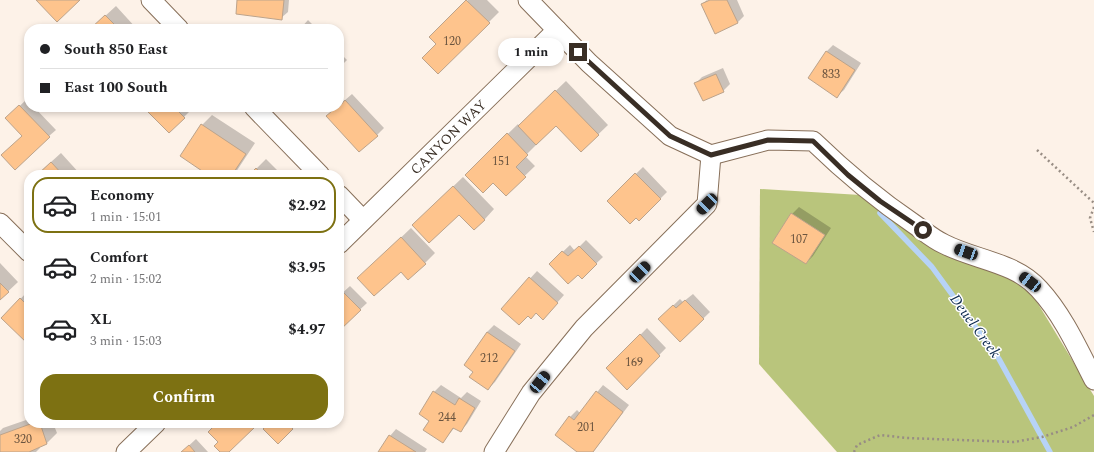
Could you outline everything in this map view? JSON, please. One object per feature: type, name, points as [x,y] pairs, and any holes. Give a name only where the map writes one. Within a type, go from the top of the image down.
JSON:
[{"type":"street","points":[[151,0],[174,24]]},
{"type":"street","points":[[528,0],[589,63],[670,136],[711,155],[768,140],[813,141],[848,175],[880,201],[944,244],[1004,266],[1021,275],[1039,288],[1056,311],[1094,380]]},
{"type":"street","name":"CANYON WAY","points":[[344,239],[557,30]]},
{"type":"street","points":[[259,112],[315,170]]},
{"type":"street","points":[[494,452],[531,393],[584,328],[707,204],[711,155]]},
{"type":"street","points":[[344,200],[363,220]]},
{"type":"street","points":[[0,223],[24,247]]},
{"type":"street","points":[[126,452],[151,428]]},
{"type":"path","points":[[1037,150],[1094,203]]},
{"type":"path","points":[[1094,206],[1090,218],[1094,232]]},
{"type":"path","points":[[854,452],[857,445],[880,435],[1014,442],[1042,437],[1073,427],[1094,415]]},
{"type":"green space","points":[[760,189],[877,196],[1023,279],[1094,396],[1094,452],[837,452],[759,364]]},
{"type":"building","points":[[36,0],[80,0],[57,22]]},
{"type":"building","points":[[237,0],[284,0],[282,20],[236,14]]},
{"type":"building","points":[[466,0],[490,23],[438,74],[422,58],[436,44],[429,37]]},
{"type":"building","points":[[710,0],[727,0],[738,23],[715,34],[701,4]]},
{"type":"building","points":[[105,15],[114,24],[95,24]]},
{"type":"building","points":[[826,51],[855,70],[837,98],[808,78]]},
{"type":"building","points":[[716,74],[724,92],[703,101],[694,83]]},
{"type":"building","points":[[555,90],[599,135],[581,152],[556,126],[536,145],[518,126]]},
{"type":"building","points":[[345,100],[378,136],[359,152],[326,116],[331,112],[344,112]]},
{"type":"building","points":[[19,105],[24,112],[26,112],[50,137],[15,170],[1,155],[22,136],[5,118]]},
{"type":"building","points":[[148,112],[179,112],[185,118],[169,133]]},
{"type":"building","points":[[201,124],[246,154],[235,170],[201,170],[180,156]]},
{"type":"building","points":[[507,133],[528,155],[516,167],[526,177],[506,196],[493,183],[483,193],[465,175]]},
{"type":"building","points":[[51,162],[58,170],[42,170]]},
{"type":"building","points":[[635,173],[661,199],[639,221],[636,218],[630,224],[607,201]]},
{"type":"building","points":[[453,186],[485,220],[474,230],[459,215],[429,243],[412,225]]},
{"type":"building","points":[[791,213],[825,235],[806,264],[772,243]]},
{"type":"building","points":[[401,237],[426,264],[408,280],[401,272],[374,296],[357,278]]},
{"type":"building","points":[[579,246],[597,264],[582,279],[578,275],[568,284],[549,264],[562,251],[568,256]]},
{"type":"building","points":[[529,277],[558,303],[543,320],[536,313],[531,319],[528,316],[519,325],[501,309]]},
{"type":"building","points":[[0,283],[9,292],[0,300]]},
{"type":"building","points":[[344,293],[361,310],[344,326]]},
{"type":"building","points":[[20,298],[24,302],[24,340],[1,318]]},
{"type":"building","points":[[685,300],[704,319],[680,342],[658,319],[673,305],[676,308]]},
{"type":"building","points":[[487,332],[515,351],[488,390],[469,377],[473,372],[464,365]]},
{"type":"building","points":[[640,334],[660,356],[627,390],[606,368]]},
{"type":"building","points":[[433,391],[455,405],[459,398],[475,408],[461,432],[453,428],[443,443],[423,430],[429,421],[419,414]]},
{"type":"building","points":[[596,391],[623,412],[593,452],[577,452],[555,435],[569,416],[574,420]]},
{"type":"building","points":[[24,426],[24,428],[42,428],[47,444],[29,452],[0,452],[0,435]]},
{"type":"building","points":[[212,428],[254,428],[229,452],[220,452],[214,446],[218,442],[208,432]]},
{"type":"building","points":[[292,428],[293,429],[278,444],[263,429]]},
{"type":"building","points":[[389,435],[416,452],[378,452]]},
{"type":"building","points":[[189,445],[195,452],[181,452]]},
{"type":"waterway","name":"Deuel Creek","points":[[880,213],[932,267],[999,359],[1050,452]]},
{"type":"route","points":[[578,52],[670,136],[711,155],[768,140],[813,141],[848,175],[880,201],[923,230]]}]
